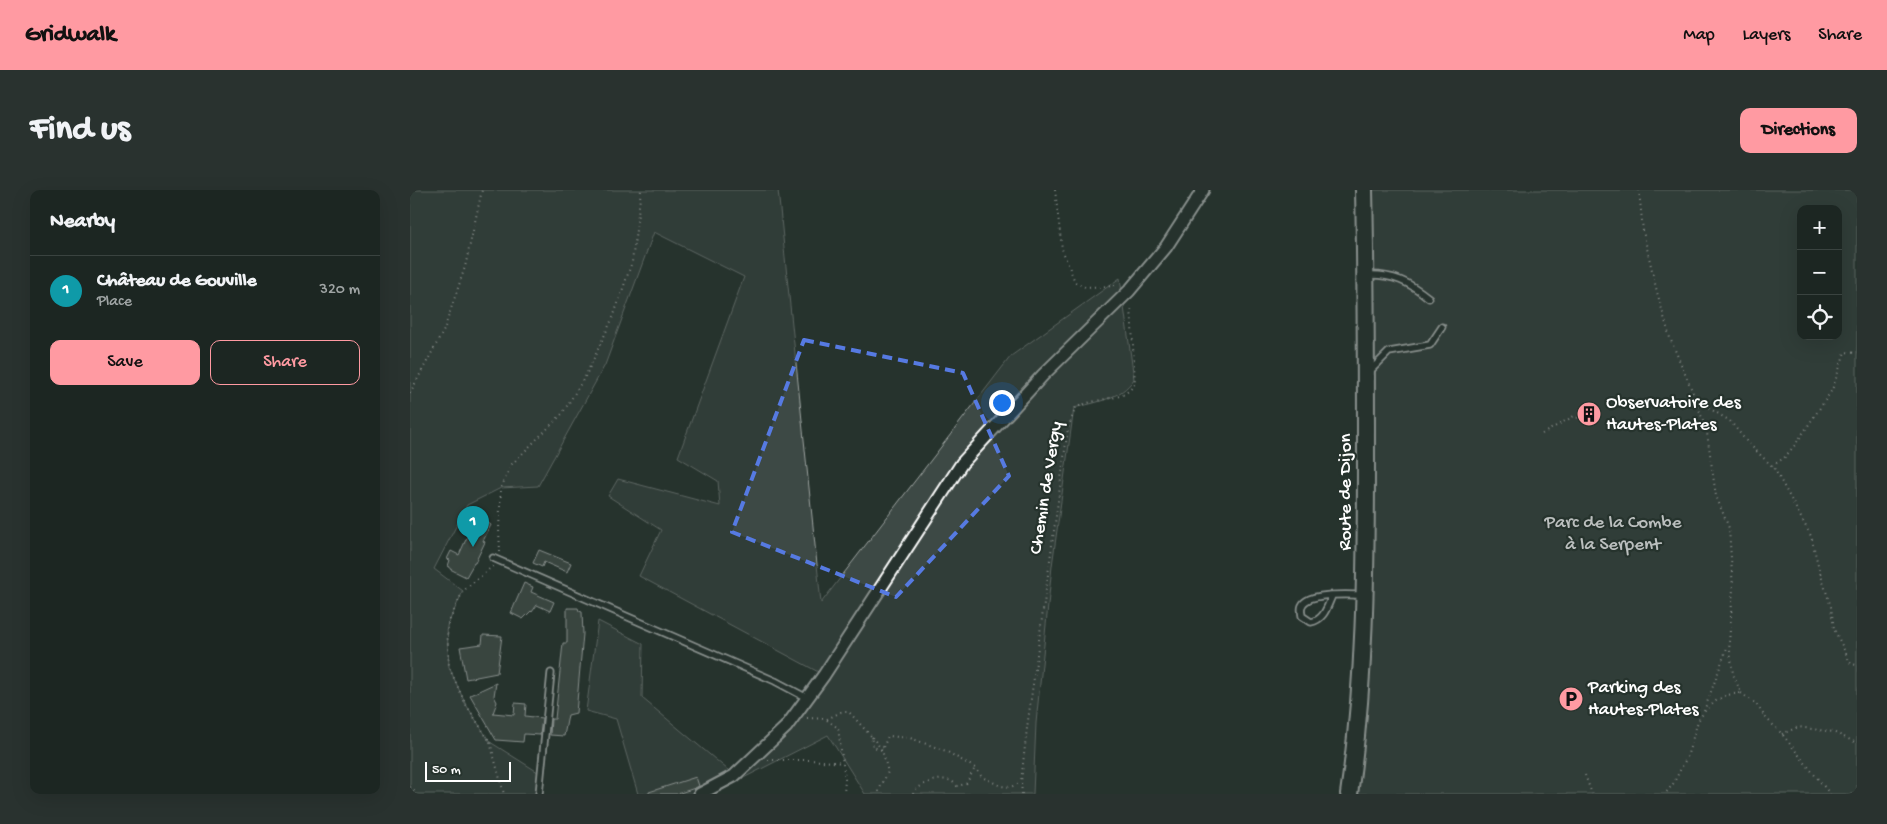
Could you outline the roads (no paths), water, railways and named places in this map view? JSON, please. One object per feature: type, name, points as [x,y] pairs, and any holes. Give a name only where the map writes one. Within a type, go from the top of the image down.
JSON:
[{"type":"main road","name":"Route de Dijon","points":[[1349,794],[1356,730],[1365,595],[1366,275],[1364,190]]},
{"type":"street","points":[[700,794],[734,776],[786,727],[962,463],[1043,375],[1129,290],[1170,242],[1203,190]]},
{"type":"lane","points":[[1366,275],[1404,280],[1429,298]]},
{"type":"lane","points":[[1366,374],[1389,352],[1430,345],[1442,326]]},
{"type":"lane","points":[[493,558],[775,681],[807,698]]},
{"type":"lane","points":[[1332,596],[1319,619],[1311,622],[1302,616],[1301,609],[1305,601],[1313,598],[1332,596],[1365,595]]},
{"type":"lane","points":[[539,794],[551,673]]},
{"type":"place","name":"Observatoire des Hautes-Plates","points":[[1589,414]]},
{"type":"place","name":"Château de Gouville","points":[[473,547]]},
{"type":"place","name":"Parking des Hautes-Plates","points":[[1571,699]]},
{"type":"park label","name":"Parc de la Combe à la Serpent","points":[[1613,534]]}]
